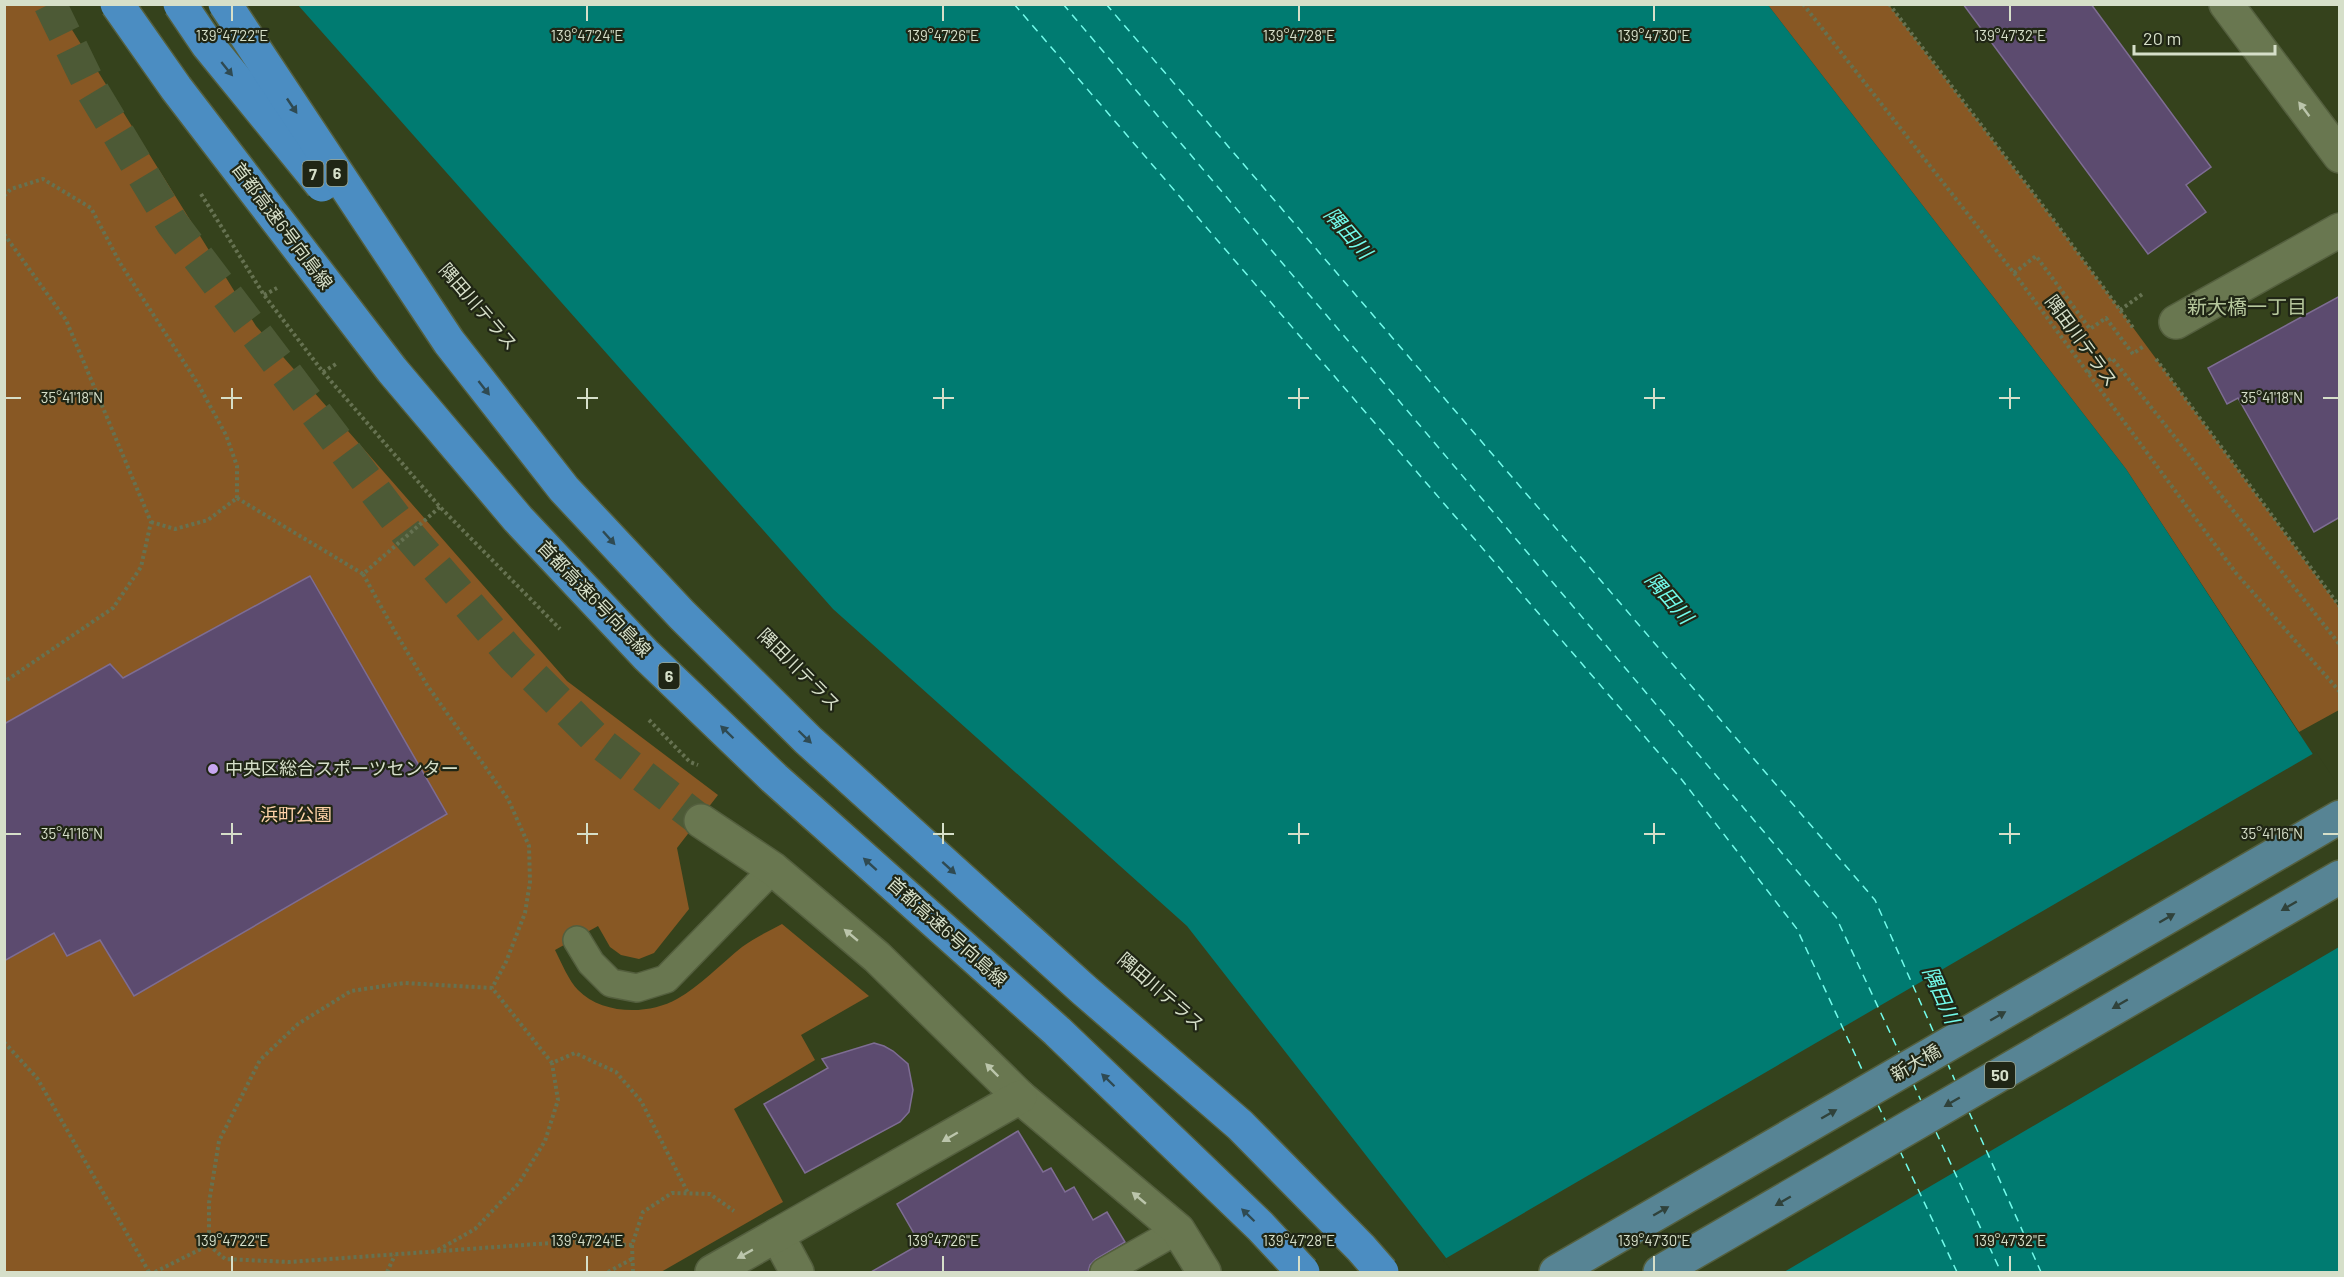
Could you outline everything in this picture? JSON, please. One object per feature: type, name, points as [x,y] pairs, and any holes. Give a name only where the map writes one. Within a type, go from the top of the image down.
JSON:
[{"type":"highway","name":"首都高速6号向島線","points":[[117,4],[176,88],[392,370],[518,519],[646,655],[774,778],[1057,1031],[1260,1226],[1303,1272]]},
{"type":"highway","name":"7","points":[[180,4],[207,44],[449,342]]},
{"type":"highway","name":"6","points":[[225,4],[449,342],[564,489],[682,615],[808,740],[1084,990],[1240,1125],[1382,1272]]},
{"type":"main road","name":"新大橋","points":[[1556,1272],[2340,817]]},
{"type":"main road","name":"50","points":[[1660,1272],[2340,877]]},
{"type":"street","points":[[2226,4],[2340,156]]},
{"type":"street","points":[[2176,322],[2340,230]]},
{"type":"street","points":[[701,821],[773,869],[878,957],[1020,1097],[1178,1230],[1204,1272]]},
{"type":"street","points":[[711,1272],[1020,1097]]},
{"type":"street","points":[[767,1241],[797,1272]]},
{"type":"lane","points":[[577,940],[591,963],[611,983],[637,988],[666,979],[773,869]]},
{"type":"lane","points":[[1104,1272],[1178,1230]]},
{"type":"path","name":"隅田川テラス","points":[[1803,4],[2014,273],[2236,573],[2340,692]]},
{"type":"path","points":[[1889,4],[2340,607]]},
{"type":"path","points":[[4,196],[11,189],[43,179],[91,208],[120,262],[198,384],[226,435],[237,466],[237,498]]},
{"type":"path","points":[[195,185],[264,295],[323,372],[440,507],[363,574]]},
{"type":"path","points":[[4,234],[66,320],[151,522],[141,567],[112,608],[4,682]]},
{"type":"path","points":[[2014,273],[2036,256],[2090,329],[2106,318],[2133,354],[2145,345]]},
{"type":"path","points":[[2120,310],[2152,288]]},
{"type":"path","points":[[2088,373],[2112,357],[2340,645]]},
{"type":"path","points":[[237,498],[363,574],[428,685],[508,799],[529,846],[530,882],[525,913],[506,962],[492,988]]},
{"type":"path","points":[[151,522],[175,529],[208,520],[237,498]]},
{"type":"path","points":[[208,1245],[208,1203],[219,1141],[260,1060],[298,1024],[351,992],[404,983],[492,988],[552,1063],[558,1100],[545,1141],[519,1183],[475,1229],[436,1251]]},
{"type":"path","points":[[4,1042],[37,1078],[149,1272]]},
{"type":"path","points":[[552,1063],[575,1053],[616,1072],[641,1101],[688,1193]]},
{"type":"path","points":[[633,1272],[632,1245],[643,1212],[672,1193],[710,1194],[735,1212],[767,1241]]},
{"type":"path","points":[[208,1245],[225,1259],[289,1262],[565,1242],[632,1245]]},
{"type":"path","points":[[155,1272],[208,1245]]},
{"type":"path","points":[[387,1272],[395,1254]]},
{"type":"path","points":[[608,1272],[632,1259]]},
{"type":"green space","name":"浜町公園","points":[[56,4],[256,326],[567,681],[718,795],[677,848],[689,909],[654,953],[639,959],[621,955],[610,947],[598,926],[555,950],[578,990],[588,998],[612,1008],[640,1010],[666,1004],[694,988],[747,944],[782,924],[869,996],[801,1035],[815,1060],[734,1109],[783,1202],[661,1272],[5,1272],[4,5]]},
{"type":"green space","points":[[1768,5],[1889,5],[2053,219],[2339,607],[2339,710],[2299,732],[2126,469]]},
{"type":"water","name":"隅田川","points":[[298,5],[1768,5],[2126,469],[2339,794],[2339,1272],[1457,1272],[1187,926],[833,609]]},
{"type":"pier","points":[[2316,752],[2340,788],[2339,947],[1784,1272],[1453,1272],[1443,1260]]},
{"type":"building","points":[[1963,4],[2091,4],[2211,167],[2186,185],[2206,212],[2148,254]]},
{"type":"building","points":[[2340,296],[2340,517],[2314,532],[2238,398],[2227,404],[2208,368]]},
{"type":"building","name":"中央区総合スポーツセンター","points":[[310,576],[447,814],[134,996],[100,940],[67,956],[54,933],[4,961],[4,724],[110,664],[123,678]]},
{"type":"building","points":[[874,1043],[893,1051],[908,1064],[913,1090],[909,1112],[900,1122],[805,1173],[764,1104],[828,1068],[822,1059]]},
{"type":"building","points":[[1018,1131],[1043,1172],[1051,1168],[1065,1192],[1074,1187],[1093,1220],[1107,1212],[1125,1242],[1096,1259],[1090,1265],[1088,1272],[871,1272],[920,1244],[897,1204]]},
{"type":"ferry route","points":[[1014,4],[1682,780],[1797,929],[1865,1076]]},
{"type":"ferry route","points":[[1063,4],[1836,917],[1900,1054]]},
{"type":"ferry route","points":[[1106,4],[1875,900],[1934,1033]]},
{"type":"ferry route","points":[[1947,1062],[1956,1083]]},
{"type":"ferry route","points":[[1913,1083],[1922,1103]]},
{"type":"ferry route","points":[[1878,1105],[1886,1122]]},
{"type":"ferry route","points":[[1969,1112],[2041,1272]]},
{"type":"ferry route","points":[[1936,1132],[2001,1272]]},
{"type":"ferry route","points":[[1900,1151],[1957,1272]]},
{"type":"tunnel","points":[[50,4],[92,90],[172,223],[406,532],[513,656],[599,742],[701,821]]},
{"type":"place","name":"中央区総合スポーツセンター","points":[[213,769]]},
{"type":"district","name":"新大橋一丁目","points":[[2247,307]]}]
